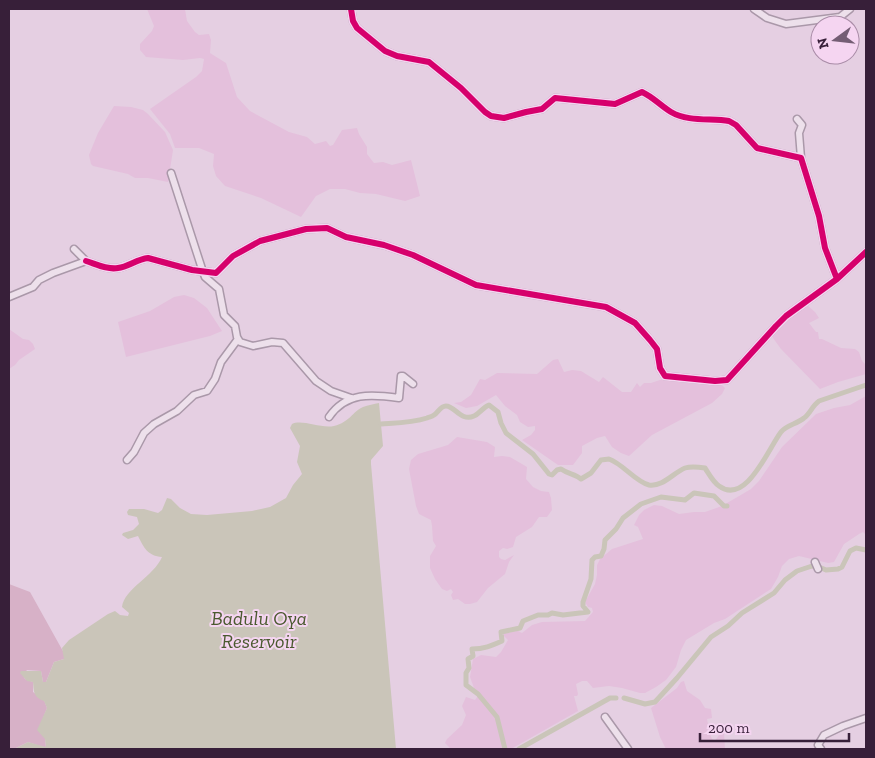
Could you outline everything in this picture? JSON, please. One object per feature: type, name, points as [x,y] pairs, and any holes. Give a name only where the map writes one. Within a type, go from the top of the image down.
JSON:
[{"type":"street","points":[[352,9],[353,21],[357,28],[385,51],[397,56],[429,62],[461,88],[484,112],[491,116],[504,118],[542,109],[555,98],[615,104],[642,92],[649,95],[671,112],[682,116],[730,121],[757,148],[801,158]]},
{"type":"street","points":[[754,9],[767,18],[786,24],[840,17],[850,9]]},
{"type":"street","points":[[797,119],[802,125],[799,133],[801,158],[819,216],[825,248],[837,279]]},
{"type":"street","points":[[171,173],[205,277],[219,289],[224,314],[235,326],[238,339],[243,344],[252,346],[272,342],[284,343],[316,381],[331,390],[351,398]]},
{"type":"street","points":[[74,249],[86,261],[108,268],[116,269],[140,259],[148,258],[210,274],[220,271],[233,256],[260,241],[306,229],[327,228],[346,237],[384,245],[413,255],[476,285],[606,307],[635,323],[645,334],[657,349],[660,368],[665,376],[715,381],[727,380],[786,316],[837,279],[866,252]]},
{"type":"street","points":[[9,297],[33,286],[39,280],[53,273],[86,261]]},
{"type":"street","points":[[127,460],[134,452],[144,433],[154,424],[177,411],[194,395],[207,390],[215,379],[221,362],[238,339]]},
{"type":"street","points":[[328,417],[333,410],[351,398],[379,396],[399,398],[401,376],[413,384]]},
{"type":"street","points":[[605,717],[628,749]]},
{"type":"street","points":[[821,749],[818,745],[824,735],[866,718]]},
{"type":"shaded area","points":[[147,9],[185,9],[187,21],[195,32],[199,35],[209,34],[211,40],[210,53],[226,63],[237,97],[250,111],[289,132],[307,137],[315,144],[326,141],[330,146],[333,145],[342,130],[357,128],[367,147],[367,154],[374,163],[383,162],[392,165],[411,160],[420,196],[405,201],[345,189],[330,189],[316,196],[301,217],[261,198],[225,186],[216,176],[213,166],[214,154],[199,148],[175,148],[170,134],[150,109],[196,77],[202,71],[204,59],[183,60],[146,57],[140,50],[140,44],[154,26]]},
{"type":"shaded area","points":[[114,106],[143,110],[165,132],[173,150],[168,182],[148,178],[135,178],[128,174],[91,164],[89,155],[98,133]]},
{"type":"shaded area","points":[[184,295],[194,298],[207,308],[222,331],[210,336],[126,357],[118,322],[150,311],[174,297]]},
{"type":"shaded area","points":[[807,305],[819,318],[809,323],[818,332],[819,339],[841,348],[855,349],[859,352],[862,361],[866,365],[866,374],[820,389],[781,349],[772,334],[780,324]]},
{"type":"shaded area","points":[[9,329],[23,339],[29,340],[35,349],[9,369]]},
{"type":"shaded area","points":[[558,359],[564,372],[572,370],[581,371],[599,382],[603,377],[622,392],[631,392],[637,383],[640,387],[644,383],[663,379],[697,384],[720,383],[725,388],[722,394],[712,403],[652,435],[629,456],[612,447],[605,436],[582,446],[582,453],[573,465],[558,465],[522,440],[531,435],[535,430],[535,426],[528,427],[520,422],[517,415],[505,406],[496,395],[477,406],[466,408],[454,403],[461,402],[471,395],[480,379],[485,380],[497,373],[537,374],[553,360]]},
{"type":"shaded area","points":[[866,396],[866,535],[863,532],[844,544],[834,562],[828,563],[799,556],[789,559],[782,566],[771,589],[725,619],[714,623],[686,640],[676,667],[666,680],[645,693],[609,686],[593,688],[587,681],[582,681],[576,684],[578,694],[574,696],[578,711],[511,749],[451,749],[445,743],[462,725],[466,715],[462,706],[466,697],[475,700],[480,693],[474,688],[470,677],[473,659],[481,655],[496,657],[508,640],[503,635],[505,632],[518,631],[522,633],[532,625],[542,622],[585,621],[593,612],[592,608],[588,607],[585,602],[595,584],[597,565],[600,559],[612,549],[643,539],[638,527],[634,525],[644,510],[654,505],[662,506],[679,514],[705,512],[722,506],[751,489],[759,481],[782,447],[816,414],[850,405]]},
{"type":"shaded area","points":[[457,437],[487,442],[495,447],[494,457],[510,457],[527,467],[526,479],[533,487],[549,492],[552,510],[547,517],[539,517],[532,527],[516,537],[513,547],[503,548],[499,551],[501,559],[505,560],[514,555],[509,562],[505,574],[488,588],[477,602],[470,604],[465,604],[458,599],[453,600],[451,589],[447,591],[442,589],[430,568],[430,556],[436,546],[433,541],[431,520],[419,514],[409,469],[411,460],[418,454],[448,445]]},
{"type":"shaded area","points":[[9,584],[30,592],[64,653],[64,659],[54,662],[46,682],[43,682],[41,671],[27,670],[23,675],[25,679],[33,682],[33,692],[44,700],[47,708],[43,718],[46,748],[28,742],[14,749],[9,749]]},
{"type":"shaded area","points":[[684,681],[687,691],[700,700],[705,708],[711,709],[712,718],[707,719],[708,724],[712,728],[710,734],[715,741],[719,735],[717,731],[724,733],[725,749],[666,749],[660,737],[651,708]]},
{"type":"water","name":"Badulu Oya Reservoir","points":[[379,403],[383,446],[371,460],[371,464],[396,749],[14,749],[28,742],[46,747],[45,739],[37,730],[47,708],[44,701],[36,696],[33,682],[27,681],[20,673],[21,671],[41,671],[43,682],[46,682],[54,662],[64,659],[62,648],[69,640],[115,611],[120,615],[128,616],[129,613],[122,607],[124,600],[133,588],[153,570],[162,557],[147,551],[138,536],[128,539],[122,535],[133,530],[139,524],[137,517],[128,515],[129,509],[144,509],[158,513],[162,510],[167,498],[191,514],[207,515],[252,511],[270,507],[286,498],[302,474],[297,462],[300,446],[290,428],[292,424],[334,426],[344,422],[363,407]]},
{"type":"waterway","points":[[381,424],[421,420],[432,416],[442,407],[446,406],[465,417],[469,417],[476,415],[489,405],[498,412],[506,433],[533,454],[549,474],[552,475],[561,469],[581,479],[591,473],[601,460],[609,459],[649,485],[659,484],[685,468],[705,468],[719,486],[729,490],[738,488],[747,482],[763,462],[781,432],[806,416],[819,401],[866,385]]},
{"type":"waterway","points":[[505,749],[497,717],[478,694],[466,685],[466,673],[469,668],[468,659],[473,656],[472,649],[487,647],[502,641],[501,632],[520,628],[523,621],[538,615],[588,612],[583,606],[583,602],[591,579],[592,560],[595,557],[601,556],[605,540],[616,529],[623,518],[641,504],[661,497],[685,500],[694,493],[714,496],[724,506],[727,506]]},
{"type":"waterway","points":[[624,698],[645,704],[655,702],[711,637],[728,626],[742,613],[774,593],[785,580],[797,571],[812,566],[826,570],[838,569],[842,567],[850,551],[856,548],[866,550]]},
{"type":"waterway","points":[[519,749],[610,698],[616,698]]},
{"type":"cycle path","points":[[351,9],[353,21],[357,28],[385,51],[397,56],[429,62],[491,116],[504,118],[542,109],[555,98],[615,104],[642,92],[667,110],[678,115],[729,121],[736,125],[757,148],[801,158],[819,216],[825,248],[837,279]]},
{"type":"cycle path","points":[[86,261],[114,268],[148,258],[192,270],[216,273],[233,256],[260,241],[306,229],[327,228],[346,237],[384,245],[413,255],[476,285],[606,307],[635,323],[650,340],[657,349],[660,368],[665,376],[715,381],[727,380],[786,316],[837,279],[866,252]]}]
